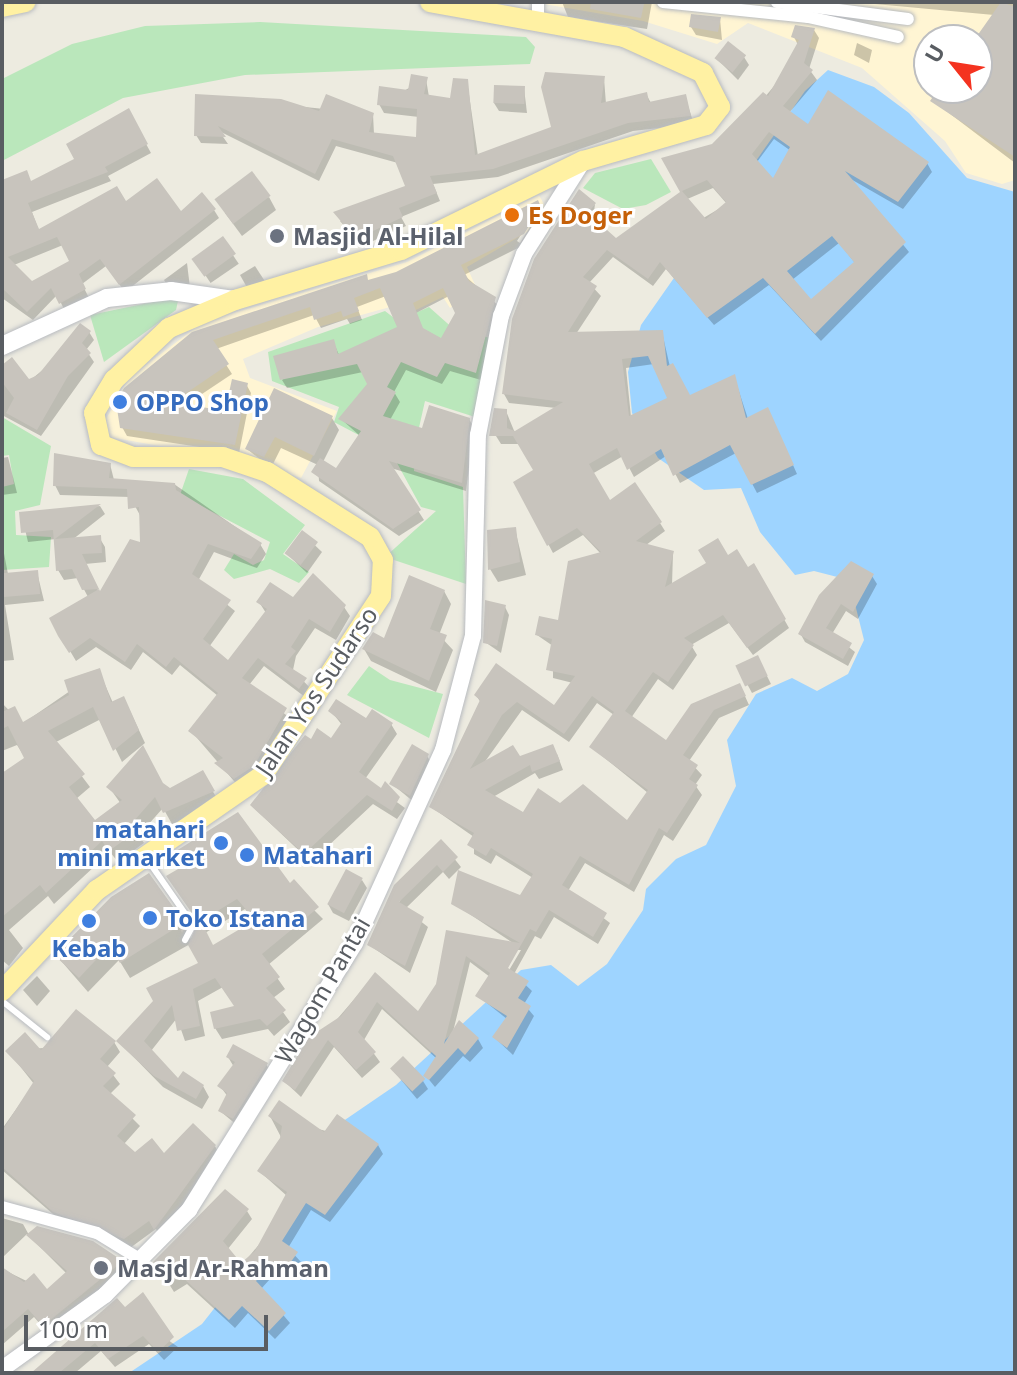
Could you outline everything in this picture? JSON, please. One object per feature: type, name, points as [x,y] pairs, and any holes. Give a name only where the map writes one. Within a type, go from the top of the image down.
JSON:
[{"type":"main road","points":[[2,7],[25,2]]},
{"type":"main road","name":"Jalan Yos Sudarso","points":[[2,991],[64,919],[263,775],[381,596],[383,560],[370,537],[267,472],[223,457],[120,455],[95,437],[98,403],[138,353],[169,328],[235,300],[401,250],[583,161],[706,125],[720,98],[703,73],[648,45],[538,11],[430,2]]},
{"type":"main road","points":[[2,346],[107,298],[171,291],[235,300]]},
{"type":"street","points":[[671,2],[908,19]]},
{"type":"street","points":[[777,2],[898,37]]},
{"type":"street","name":"Wagom Pantai","points":[[2,1369],[141,1260],[204,1191],[355,943],[443,750],[473,636],[474,476],[492,348],[518,265],[583,161]]},
{"type":"street","points":[[2,1207],[97,1233],[141,1260]]},
{"type":"lane","points":[[147,859],[193,925],[185,940]]},
{"type":"lane","points":[[2,1001],[47,1037]]},
{"type":"shaded area","points":[[532,2],[1015,2],[1015,180],[1002,184],[966,173],[945,141],[862,68],[748,23],[717,44],[643,21]]},
{"type":"shaded area","points":[[539,195],[547,210],[541,224],[467,267],[476,287],[450,308],[443,297],[397,319],[390,307],[318,327],[243,359],[250,378],[337,411],[301,478],[261,464],[109,437],[106,419],[129,378],[203,322],[407,262]]},
{"type":"green space","points":[[260,22],[526,37],[535,47],[530,64],[245,75],[123,98],[2,161],[2,79],[72,44],[145,26]]},
{"type":"green space","points":[[651,159],[671,192],[646,205],[623,209],[583,188],[595,173]]},
{"type":"green space","points":[[167,299],[178,301],[176,310],[104,362],[90,315]]},
{"type":"green space","points":[[429,307],[456,331],[491,338],[475,417],[425,401],[416,441],[414,471],[463,487],[466,584],[385,557],[436,511],[421,507],[391,452],[334,422],[339,407],[272,381],[268,352],[385,311],[398,321]]},
{"type":"green space","points":[[2,417],[51,446],[40,505],[15,511],[16,535],[51,537],[49,567],[2,570],[2,487],[14,484],[9,455],[2,456]]},
{"type":"green space","points":[[189,469],[243,479],[305,525],[283,554],[309,572],[299,583],[270,569],[234,579],[224,570],[234,554],[253,565],[264,560],[270,542],[180,495]]},
{"type":"green space","points":[[369,666],[390,680],[443,694],[429,738],[347,695]]},
{"type":"water","points":[[828,70],[874,87],[909,113],[967,178],[1015,192],[1015,1373],[129,1373],[202,1324],[268,1240],[336,1126],[396,1085],[521,970],[551,965],[578,986],[607,964],[643,910],[646,889],[676,859],[706,845],[736,786],[727,740],[756,694],[792,678],[817,691],[848,674],[864,640],[849,580],[814,571],[795,575],[760,532],[741,488],[704,490],[658,458],[632,413],[628,372],[641,325],[805,91]]},
{"type":"building","points":[[591,2],[644,4],[641,18],[590,9]]},
{"type":"building","points":[[1001,2],[1015,7],[1015,157],[935,104],[993,104],[993,24],[985,24]]},
{"type":"building","points":[[691,14],[721,17],[718,32],[689,27]]},
{"type":"building","points":[[795,25],[815,28],[804,63],[813,70],[783,106],[808,124],[828,90],[929,162],[898,202],[845,171],[906,242],[815,334],[763,278],[707,318],[660,262],[648,279],[607,250],[583,277],[597,286],[568,332],[663,330],[667,366],[673,363],[690,395],[735,374],[746,418],[768,407],[794,465],[751,485],[730,445],[673,476],[661,449],[627,470],[617,448],[589,464],[610,500],[635,482],[662,522],[636,541],[674,551],[665,587],[706,563],[698,550],[718,538],[728,555],[737,549],[748,567],[754,563],[786,619],[747,648],[723,615],[684,638],[694,645],[668,682],[653,672],[625,711],[666,740],[691,704],[740,683],[746,696],[714,710],[683,755],[698,765],[689,779],[698,785],[667,833],[659,828],[629,885],[580,856],[562,885],[607,913],[593,937],[549,910],[536,932],[530,929],[508,968],[529,981],[518,998],[531,1006],[507,1048],[492,1037],[507,1016],[475,996],[490,973],[466,956],[444,1044],[459,1020],[479,1038],[465,1055],[458,1048],[429,1080],[423,1076],[436,1056],[377,1002],[358,1032],[376,1052],[356,1070],[328,1040],[295,1090],[282,1081],[309,1037],[341,1016],[375,972],[418,1011],[436,984],[446,930],[520,943],[451,904],[458,870],[520,895],[533,874],[491,848],[486,856],[467,845],[474,833],[429,807],[480,700],[474,695],[496,663],[554,705],[575,676],[546,670],[552,639],[535,635],[539,616],[558,620],[568,561],[601,552],[577,528],[547,546],[513,482],[533,470],[513,436],[489,436],[494,408],[507,409],[507,428],[515,431],[563,402],[502,394],[512,319],[534,259],[579,189],[596,203],[588,213],[616,238],[680,192],[661,158],[712,144],[763,92],[768,96],[799,40],[791,37]],"holes":[[[769,132],[790,147],[773,178],[752,154]],[[707,180],[726,202],[706,219],[682,191]],[[832,236],[854,262],[811,299],[787,271]],[[648,356],[667,398],[629,416],[622,359]],[[592,696],[614,712],[589,747],[648,790],[627,820],[583,784],[560,803],[538,788],[523,812],[485,790],[530,765],[532,772],[560,761],[553,744],[520,756],[513,745],[470,769],[502,715],[517,702],[564,734]]]},
{"type":"building","points":[[728,41],[746,55],[733,72],[714,58]]},
{"type":"building","points":[[545,72],[605,76],[601,103],[647,92],[649,102],[686,94],[691,116],[628,123],[493,169],[430,176],[437,193],[399,208],[403,217],[356,239],[333,212],[405,186],[393,156],[332,139],[315,174],[218,126],[226,137],[194,136],[195,94],[281,99],[319,111],[326,94],[374,113],[369,132],[416,137],[417,109],[377,105],[379,86],[408,90],[411,74],[428,77],[424,94],[450,98],[453,78],[468,79],[475,155],[551,127],[541,87]]},
{"type":"building","points":[[494,85],[525,86],[524,104],[493,103]]},
{"type":"building","points":[[129,108],[148,144],[105,167],[108,172],[28,203],[39,229],[117,186],[126,201],[157,178],[181,211],[202,192],[216,209],[119,285],[100,259],[79,274],[86,289],[59,304],[51,288],[27,312],[2,288],[2,180],[27,170],[31,181],[74,159],[66,144]],"holes":[[[57,237],[69,261],[32,281],[8,257]]]},
{"type":"building","points":[[252,171],[271,196],[233,224],[214,199]]},
{"type":"building","points":[[538,200],[541,207],[524,234],[461,265],[469,281],[496,297],[476,373],[445,363],[437,377],[401,362],[387,387],[396,392],[383,416],[422,428],[429,405],[470,418],[462,483],[389,461],[421,510],[393,529],[311,472],[320,458],[336,468],[361,431],[338,419],[367,384],[357,364],[280,380],[273,356],[334,339],[338,354],[397,327],[380,288],[354,298],[359,311],[343,317],[341,311],[314,320],[310,307],[213,340],[229,364],[173,402],[225,411],[232,379],[248,383],[235,445],[120,428],[116,402],[124,388],[192,332],[367,274],[368,280],[396,272]],"holes":[[[443,288],[455,313],[441,338],[423,328],[413,303]]]},
{"type":"building","points":[[223,236],[236,254],[204,277],[191,259]]},
{"type":"building","points":[[80,323],[91,331],[82,343],[91,353],[68,376],[37,430],[6,413],[14,398],[2,382],[2,365],[12,357],[29,379],[38,375]]},
{"type":"building","points":[[274,388],[333,416],[314,456],[275,437],[264,457],[245,449]]},
{"type":"building","points":[[54,453],[111,463],[109,478],[175,483],[176,490],[262,543],[251,559],[208,544],[192,574],[231,600],[203,639],[228,660],[267,609],[256,602],[270,582],[293,597],[313,573],[346,605],[330,632],[309,619],[291,647],[296,651],[285,664],[307,678],[299,689],[258,658],[242,678],[287,708],[254,766],[234,779],[214,763],[223,758],[188,731],[218,693],[174,657],[166,667],[137,644],[125,662],[90,638],[69,653],[58,636],[49,618],[99,589],[82,590],[72,569],[56,571],[53,530],[21,533],[19,512],[101,504],[55,539],[101,535],[102,553],[82,554],[100,591],[130,539],[140,542],[139,507],[128,509],[127,489],[53,486]]},
{"type":"building","points":[[516,527],[520,562],[488,570],[487,530]]},
{"type":"building","points":[[302,530],[318,542],[301,565],[285,553]]},
{"type":"building","points":[[851,561],[874,574],[853,612],[841,604],[826,628],[852,643],[843,659],[798,634],[819,595]]},
{"type":"building","points":[[38,570],[40,594],[4,597],[2,573]]},
{"type":"building","points":[[409,575],[445,590],[430,629],[447,635],[429,681],[362,649],[373,632],[384,638]]},
{"type":"building","points":[[485,600],[506,605],[497,646],[483,643]]},
{"type":"building","points":[[758,655],[768,676],[745,686],[735,666]]},
{"type":"building","points":[[100,668],[111,702],[124,696],[139,730],[113,751],[93,707],[48,731],[85,774],[69,787],[95,820],[122,800],[106,787],[143,745],[163,783],[170,788],[203,770],[215,791],[163,813],[155,797],[133,822],[138,830],[109,851],[102,841],[46,893],[40,885],[2,917],[2,773],[24,758],[8,726],[2,729],[2,712],[15,706],[23,722],[69,695],[64,680]]},
{"type":"building","points":[[336,699],[366,718],[372,709],[393,723],[359,772],[381,788],[385,781],[400,797],[392,811],[367,795],[304,854],[250,805],[305,735],[311,739],[317,728],[331,738],[342,722],[328,711]]},
{"type":"building","points":[[412,744],[429,754],[410,796],[389,784]]},
{"type":"building","points":[[238,812],[290,883],[294,879],[319,907],[262,954],[280,977],[266,988],[286,1010],[267,1026],[260,1019],[214,1029],[210,1012],[234,1006],[215,978],[193,989],[200,1026],[177,1031],[172,1005],[144,1041],[178,1078],[183,1071],[204,1085],[196,1099],[154,1076],[116,1041],[153,1001],[146,988],[198,963],[188,945],[198,922],[166,876],[185,865],[176,851]],"holes":[[[237,899],[255,920],[213,945],[201,921]]]},
{"type":"building","points":[[441,839],[458,857],[443,872],[437,865],[399,902],[424,917],[405,966],[367,945],[394,885]]},
{"type":"building","points":[[346,869],[363,878],[344,913],[327,904]]},
{"type":"building","name":"Toko Istana","points":[[149,873],[186,925],[182,933],[179,926],[120,963],[109,946],[79,978],[54,955],[111,897]]},
{"type":"building","points":[[76,1009],[116,1041],[100,1059],[116,1073],[103,1086],[136,1115],[117,1136],[135,1152],[152,1138],[164,1153],[193,1123],[216,1145],[154,1230],[149,1221],[124,1239],[53,1212],[2,1167],[2,1131],[34,1081],[5,1051],[25,1032],[41,1050]]},
{"type":"building","points":[[233,1044],[268,1063],[233,1119],[218,1111],[227,1093],[217,1086],[235,1062],[226,1057]]},
{"type":"building","points":[[403,1056],[425,1079],[412,1092],[390,1069]]},
{"type":"building","points":[[279,1100],[324,1132],[337,1114],[379,1144],[325,1215],[306,1203],[282,1241],[298,1252],[285,1270],[273,1262],[256,1281],[286,1313],[269,1331],[242,1306],[229,1320],[181,1276],[168,1285],[153,1262],[225,1189],[249,1209],[223,1241],[241,1263],[255,1251],[287,1192],[257,1171],[280,1138],[282,1126],[268,1116]]},
{"type":"building","points":[[37,1226],[93,1241],[123,1261],[43,1326],[28,1309],[2,1332],[2,1267],[24,1282],[34,1273],[47,1289],[67,1271],[26,1235]]},
{"type":"building","points":[[143,1292],[174,1337],[158,1352],[143,1336],[108,1359],[95,1343],[59,1373],[31,1373],[117,1298],[125,1307]]},
{"type":"place","name":"Es Doger","points":[[512,215]]},
{"type":"place","name":"Masjid Al-Hilal","points":[[277,236]]},
{"type":"place","name":"OPPO Shop","points":[[120,402]]},
{"type":"place","name":"matahari mini market","points":[[221,843]]},
{"type":"place","name":"Matahari","points":[[247,855]]},
{"type":"place","name":"Toko Istana","points":[[150,918]]},
{"type":"place","name":"Kebab","points":[[89,921]]},
{"type":"place","name":"Masjd Ar-Rahman","points":[[101,1268]]}]
